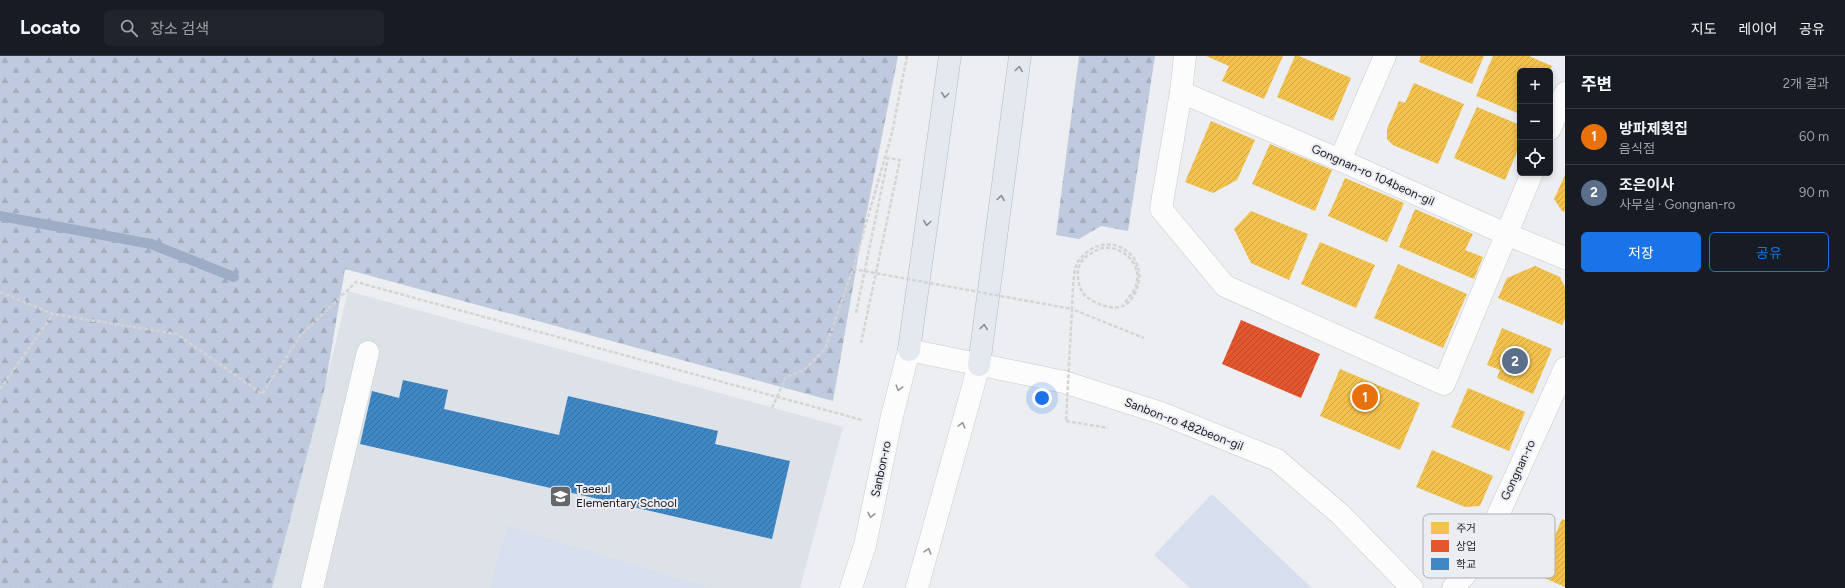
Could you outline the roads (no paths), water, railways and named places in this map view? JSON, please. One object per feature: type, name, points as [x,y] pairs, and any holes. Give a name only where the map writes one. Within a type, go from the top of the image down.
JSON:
[{"type":"highway","points":[[909,350],[950,56]]},
{"type":"highway","points":[[979,365],[1020,56]]},
{"type":"street","points":[[1184,56],[1181,92],[1161,210],[1225,286],[1444,384],[1531,176]]},
{"type":"street","points":[[1340,160],[1385,56]]},
{"type":"street","name":"Gongnan-ro 104beon-gil","points":[[1181,92],[1340,160],[1506,234],[1565,258]]},
{"type":"street","points":[[1553,122],[1565,92]]},
{"type":"street","name":"Sanbon-ro 482beon-gil","points":[[909,350],[1064,382],[1161,413],[1277,460],[1340,514],[1412,588]]},
{"type":"street","name":"Sanbon-ro","points":[[851,588],[865,545],[890,428],[909,350]]},
{"type":"street","points":[[312,588],[368,352]]},
{"type":"street","points":[[917,588],[979,365]]},
{"type":"street","name":"Gongnan-ro","points":[[1498,514],[1565,368]]},
{"type":"street","name":"Gongnan-ro","points":[[1453,588],[1462,578]]},
{"type":"waterway","points":[[0,216],[151,244],[234,277]]},
{"type":"place","name":"조은이사","points":[[1515,361]]},
{"type":"place","name":"방파제횟집","points":[[1365,397]]},
{"type":"place","name":"Taeeul Elementary School","points":[[561,496]]}]
